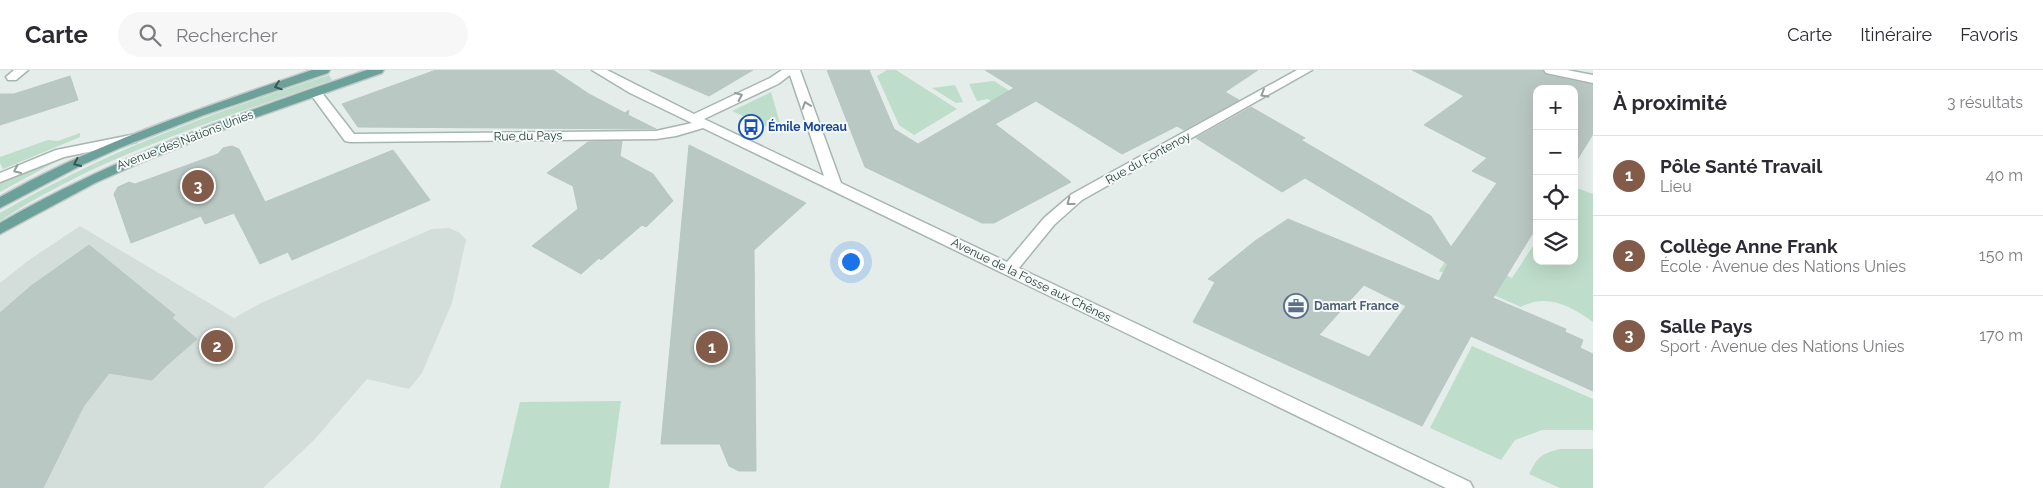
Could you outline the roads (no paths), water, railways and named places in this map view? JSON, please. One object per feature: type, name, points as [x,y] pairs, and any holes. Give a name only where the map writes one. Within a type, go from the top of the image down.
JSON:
[{"type":"main road","name":"Avenue des Nations Unies","points":[[0,203],[71,166],[131,139],[324,70]]},
{"type":"main road","name":"Avenue des Nations Unies","points":[[0,229],[66,191],[130,160],[378,70]]},
{"type":"street","points":[[12,77],[22,70]]},
{"type":"street","name":"Avenue de la Fosse aux Chênes","points":[[598,70],[634,90],[834,184],[1464,488]]},
{"type":"street","points":[[792,70],[834,184]]},
{"type":"street","name":"Rue du Pays","points":[[315,92],[350,138],[656,135],[676,132],[700,121],[792,70]]},
{"type":"street","name":"Rue du Fontenoy","points":[[1009,270],[1026,245],[1072,200],[1306,70]]},
{"type":"street","points":[[1550,70],[1593,79]]},
{"type":"street","name":"Avenue des Nations Unies","points":[[0,178],[61,153],[131,139]]},
{"type":"place","name":"Émile Moreau","points":[[751,127]]},
{"type":"place","name":"Salle Pays","points":[[198,186]]},
{"type":"place","name":"Damart France","points":[[1296,306]]},
{"type":"place","name":"Collège Anne Frank","points":[[217,346]]},
{"type":"place","name":"Pôle Santé Travail","points":[[712,347]]}]
